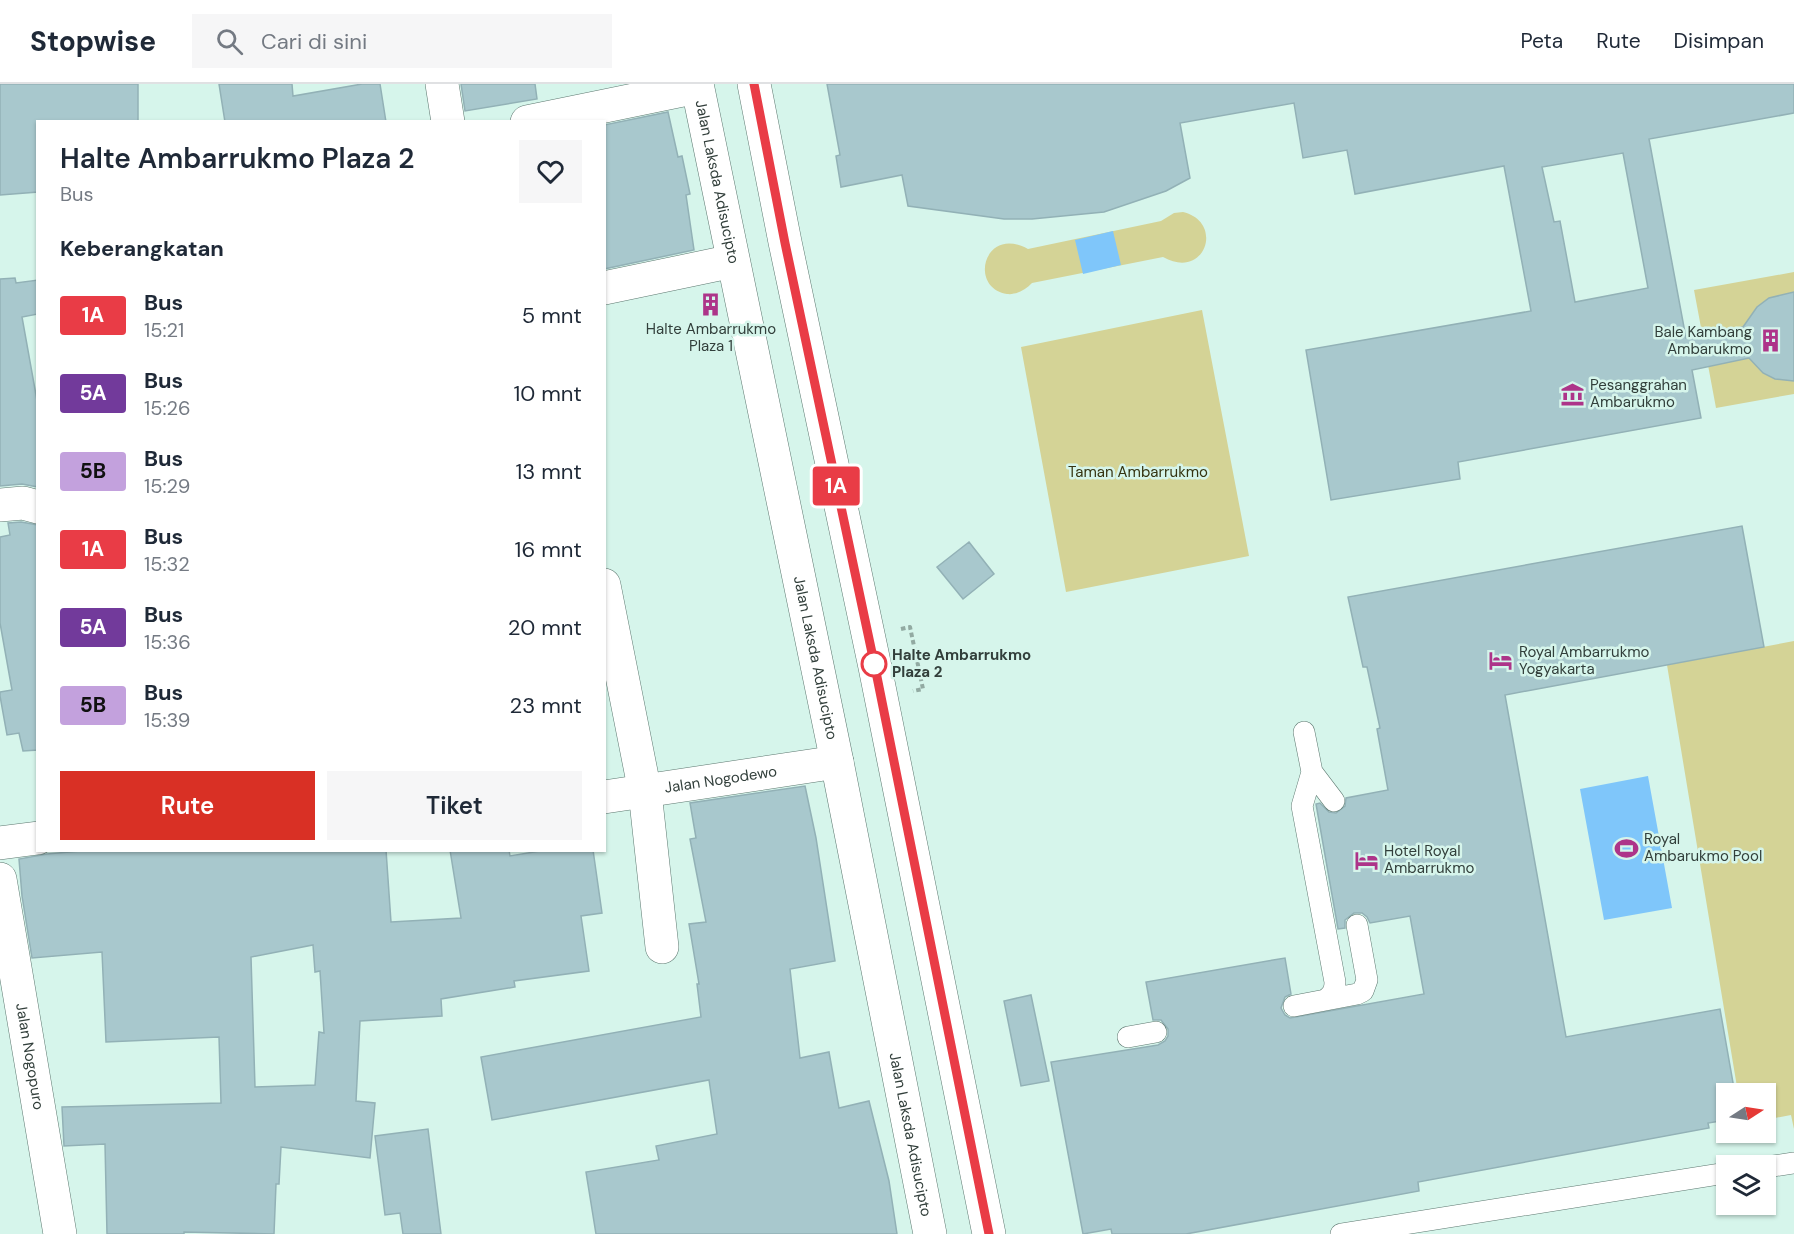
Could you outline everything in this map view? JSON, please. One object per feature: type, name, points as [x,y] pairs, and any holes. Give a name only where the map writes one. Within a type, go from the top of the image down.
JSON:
[{"type":"main road","points":[[442,84],[448,120]]},
{"type":"main road","points":[[754,84],[875,667],[989,1234]]},
{"type":"main road","points":[[536,120],[697,86]]},
{"type":"main road","name":"Jalan Laksda Adisucipto","points":[[697,86],[837,762],[930,1234]]},
{"type":"main road","points":[[606,288],[733,261]]},
{"type":"main road","points":[[0,505],[23,503],[36,506]]},
{"type":"main road","points":[[606,595],[645,792],[662,947]]},
{"type":"main road","name":"Jalan Nogodewo","points":[[606,797],[837,762]]},
{"type":"main road","points":[[0,843],[36,838]]},
{"type":"main road","name":"Jalan Nogopuro","points":[[0,879],[60,1234]]},
{"type":"lane","points":[[1304,732],[1312,772],[1334,801]]},
{"type":"lane","points":[[1312,772],[1302,806],[1335,982],[1335,989],[1331,996],[1324,1000]]},
{"type":"lane","points":[[1294,1006],[1363,991],[1367,985],[1357,925]]},
{"type":"lane","points":[[1128,1037],[1156,1032]]},
{"type":"lane","points":[[1776,1166],[1794,1163]]},
{"type":"lane","points":[[1341,1234],[1716,1175]]},
{"type":"green space","points":[[1183,212],[1196,218],[1204,227],[1206,237],[1199,256],[1190,262],[1178,262],[1163,257],[1032,283],[1014,294],[995,289],[988,281],[985,271],[986,260],[992,251],[1001,245],[1013,244],[1028,249],[1161,221],[1174,213]]},
{"type":"green space","points":[[1794,272],[1794,394],[1716,408],[1694,290]]},
{"type":"green space","name":"Taman Ambarrukmo","points":[[1202,310],[1249,556],[1066,592],[1021,347]]},
{"type":"green space","points":[[1794,641],[1794,1129],[1791,1115],[1776,1118],[1776,1083],[1736,1083],[1667,665]]},
{"type":"water","points":[[1113,231],[1121,265],[1083,274],[1075,240]]},
{"type":"water","name":"Royal Ambarukmo Pool","points":[[1648,776],[1672,908],[1604,920],[1580,789]]},
{"type":"building","points":[[0,84],[138,84],[138,120],[36,120],[36,192],[0,195]]},
{"type":"building","points":[[219,84],[292,84],[293,96],[362,84],[380,84],[386,120],[225,120]]},
{"type":"building","points":[[461,84],[535,84],[537,99],[465,111]]},
{"type":"building","points":[[827,84],[1794,84],[1794,113],[1649,139],[1686,338],[1743,327],[1757,307],[1769,298],[1794,292],[1794,381],[1775,379],[1763,373],[1749,358],[1692,370],[1701,418],[1458,462],[1460,479],[1331,500],[1306,350],[1531,311],[1504,166],[1355,194],[1347,150],[1303,158],[1294,103],[1180,123],[1190,178],[1166,191],[1104,212],[1032,219],[1004,219],[908,206],[902,175],[841,187],[836,156],[840,155]],"holes":[[[1623,153],[1648,288],[1575,302],[1560,221],[1554,222],[1542,167]]]},
{"type":"building","points":[[668,112],[678,157],[682,156],[690,194],[686,195],[694,250],[606,269],[606,125]]},
{"type":"building","points":[[15,278],[16,283],[36,280],[36,314],[22,317],[36,395],[36,487],[22,484],[0,486],[0,279]]},
{"type":"building","points":[[8,523],[36,525],[36,750],[23,751],[19,733],[7,735],[0,696],[0,692],[12,690],[0,623],[0,537],[10,535]]},
{"type":"building","name":"Hotel Royal Ambarrukmo","points":[[1742,526],[1764,647],[1505,695],[1566,1037],[1720,1009],[1733,1083],[1716,1083],[1716,1122],[1708,1123],[1709,1128],[1418,1182],[1419,1191],[1186,1234],[1112,1234],[1111,1229],[1083,1234],[1051,1062],[1158,1045],[1165,1041],[1168,1029],[1161,1020],[1153,1020],[1146,982],[1285,958],[1291,994],[1285,997],[1281,1008],[1290,1018],[1424,994],[1410,916],[1370,923],[1362,913],[1354,913],[1345,920],[1345,928],[1338,929],[1316,804],[1320,803],[1329,812],[1336,813],[1345,806],[1346,798],[1388,790],[1377,729],[1380,728],[1367,667],[1363,667],[1348,597]]},
{"type":"building","points":[[969,542],[994,574],[963,599],[937,567]]},
{"type":"building","points":[[805,786],[816,838],[835,961],[790,969],[800,1058],[829,1052],[839,1108],[869,1101],[889,1181],[897,1234],[596,1234],[586,1172],[659,1160],[656,1146],[717,1134],[709,1080],[492,1120],[481,1057],[701,1017],[697,984],[699,984],[689,924],[706,922],[690,839],[696,838],[690,803]]},
{"type":"building","points":[[70,852],[386,852],[391,922],[461,918],[450,852],[509,852],[510,856],[534,852],[593,852],[602,913],[581,916],[589,971],[514,981],[515,987],[441,999],[442,1016],[360,1021],[356,1101],[375,1103],[370,1158],[281,1147],[279,1184],[276,1184],[274,1234],[184,1232],[184,1234],[107,1234],[105,1144],[64,1146],[62,1107],[221,1103],[219,1037],[106,1042],[102,952],[32,958],[22,896],[19,859]],"holes":[[[313,945],[315,972],[320,971],[324,1033],[319,1032],[315,1085],[255,1087],[251,957]]]},
{"type":"building","points":[[1031,995],[1049,1081],[1021,1086],[1004,1001]]},
{"type":"building","points":[[428,1129],[441,1234],[403,1234],[400,1213],[385,1215],[375,1136]]},
{"type":"bus line","name":"1A","points":[[754,84],[785,243],[875,667],[989,1234]]},
{"type":"place","name":"Halte Ambarrukmo Plaza 1","points":[[711,305]]},
{"type":"place","name":"Bale Kambang Ambarukmo","points":[[1770,341]]},
{"type":"place","name":"Pesanggrahan Ambarukmo","points":[[1572,394]]},
{"type":"place","name":"Royal Ambarrukmo Yogyakarta","points":[[1501,661]]},
{"type":"place","name":"Halte Ambarrukmo Plaza 2","points":[[874,664]]},
{"type":"place","name":"Royal Ambarukmo Pool","points":[[1626,848]]},
{"type":"place","name":"Hotel Royal Ambarrukmo","points":[[1366,860]]}]
